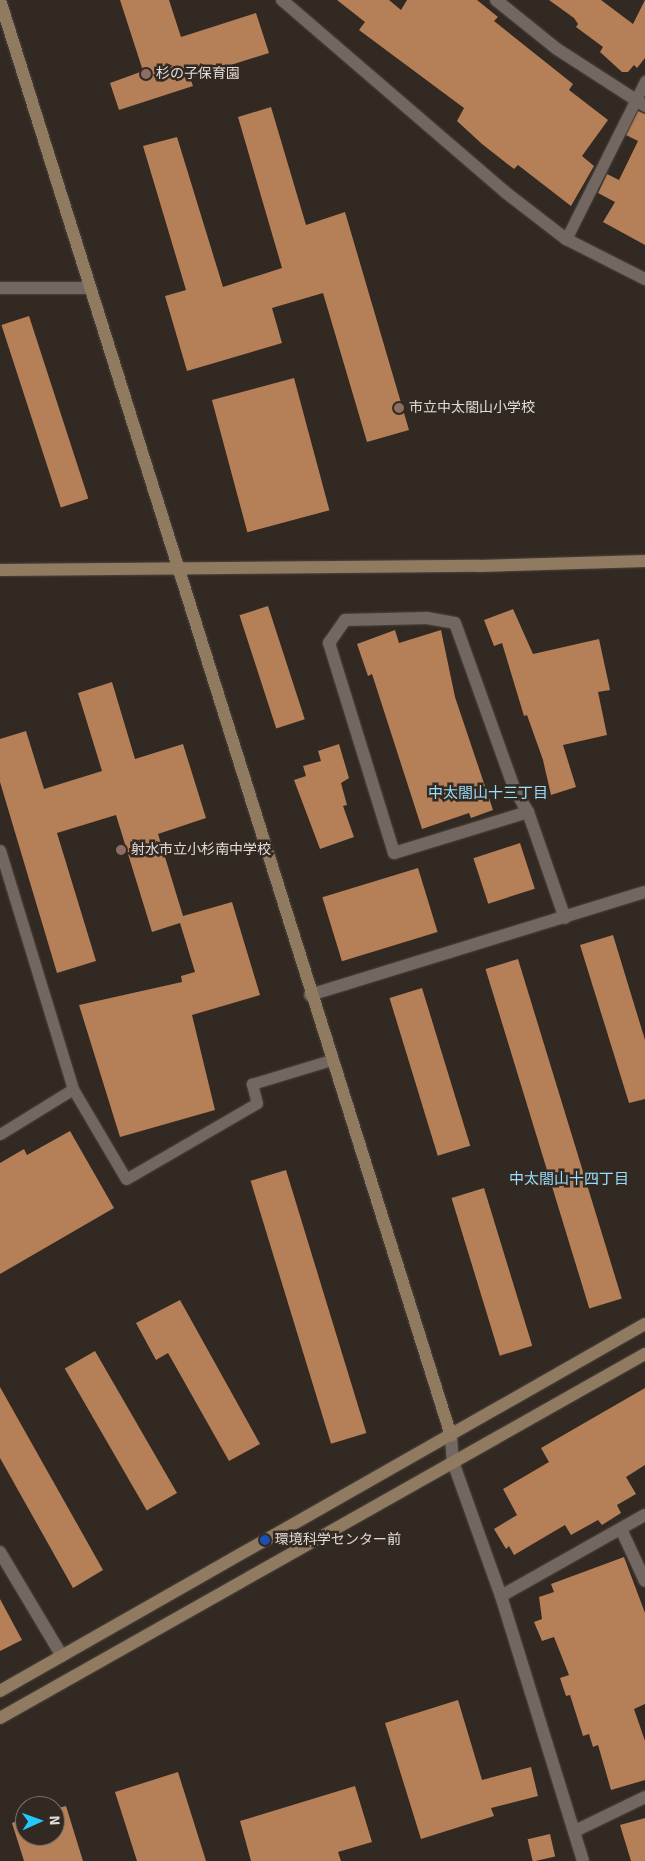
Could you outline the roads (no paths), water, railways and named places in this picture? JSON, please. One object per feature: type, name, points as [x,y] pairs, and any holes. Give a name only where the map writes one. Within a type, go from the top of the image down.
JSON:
[{"type":"street","points":[[0,0],[88,288],[310,995],[430,1359],[451,1436],[453,1462],[502,1596],[583,1861]]},
{"type":"street","points":[[282,0],[505,192],[566,238],[645,279]]},
{"type":"street","points":[[496,0],[640,104]]},
{"type":"street","points":[[0,288],[88,288]]},
{"type":"street","points":[[0,570],[479,566],[645,561]]},
{"type":"street","points":[[528,812],[394,853],[329,643],[345,620],[427,618],[455,623],[514,788],[528,812],[565,918]]},
{"type":"street","points":[[310,995],[645,892]]},
{"type":"street","points":[[0,1691],[645,1324]]},
{"type":"street","points":[[0,1718],[645,1354]]},
{"type":"street","points":[[502,1596],[645,1514]]},
{"type":"street","points":[[621,1529],[645,1581]]},
{"type":"street","points":[[0,1552],[62,1656]]},
{"type":"street","points":[[575,1831],[645,1797]]},
{"type":"lane","points":[[566,238],[640,104],[645,81]]},
{"type":"lane","points":[[0,850],[72,1089],[126,1179],[257,1103],[252,1084],[331,1060]]},
{"type":"lane","points":[[0,1134],[72,1089]]},
{"type":"place","name":"杉の子保育園","points":[[146,74]]},
{"type":"place","name":"市立中太閤山小学校","points":[[399,408]]},
{"type":"place","name":"射水市立小杉南中学校","points":[[121,850]]},
{"type":"place","name":"環境科学センター前","points":[[265,1540]]},
{"type":"district","name":"中太閤山十三丁目","points":[[488,794]]},
{"type":"district","name":"中太閤山十四丁目","points":[[569,1180]]}]
